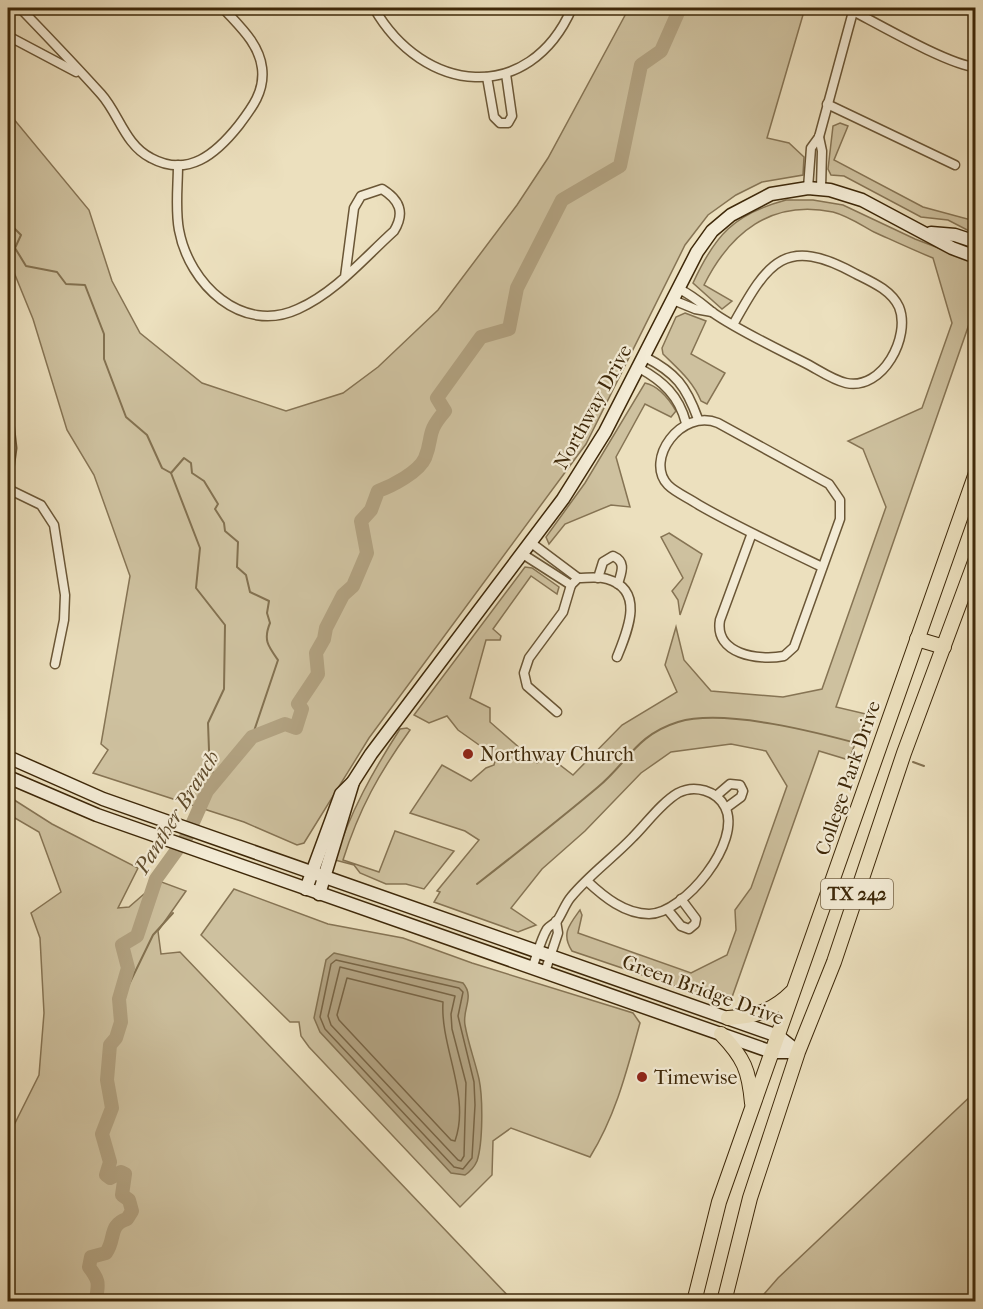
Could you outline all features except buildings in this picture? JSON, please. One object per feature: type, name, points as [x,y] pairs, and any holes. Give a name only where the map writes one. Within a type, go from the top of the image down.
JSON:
[{"type":"main road","name":"Northway Drive","points":[[306,889],[318,875],[353,782],[371,754],[563,499],[605,432],[703,242],[731,214],[771,194],[821,188],[862,200],[927,233],[952,249],[975,257]]},
{"type":"main road","name":"Northway Drive","points":[[927,233],[955,235],[975,242]]},
{"type":"main road","name":"College Park Drive","points":[[694,1302],[719,1202],[975,473]]},
{"type":"main road","name":"TX 242","points":[[724,1302],[750,1198],[798,1052],[834,962],[975,559]]},
{"type":"main road","points":[[917,639],[944,647]]},
{"type":"main road","name":"Green Bridge Drive","points":[[8,758],[148,814],[778,1036],[798,1052]]},
{"type":"main road","name":"Green Bridge Drive","points":[[8,777],[46,795],[141,830],[654,1011],[772,1052],[798,1052]]},
{"type":"main road","name":"Northway Drive","points":[[318,875],[319,894]]},
{"type":"main road","points":[[728,1018],[754,1016],[769,1011],[794,991]]},
{"type":"main road","points":[[654,1011],[656,993]]},
{"type":"main road","points":[[721,1034],[744,1063],[750,1076],[752,1110]]},
{"type":"street","points":[[8,11],[12,8]]},
{"type":"street","points":[[20,8],[107,101],[137,148],[151,158],[178,165],[195,163],[217,151],[255,105],[260,89],[262,71],[255,47],[223,8]]},
{"type":"street","points":[[374,8],[393,35],[428,62],[457,75],[487,77],[506,74],[533,61],[549,47],[572,8]]},
{"type":"street","points":[[808,188],[812,148],[819,137],[853,9],[915,43],[965,65],[975,67]]},
{"type":"street","points":[[8,36],[71,69],[87,81]]},
{"type":"street","points":[[487,77],[494,117],[500,123],[508,123],[512,116],[506,74]]},
{"type":"street","points":[[827,104],[955,165]]},
{"type":"street","points":[[819,137],[822,151],[821,188]]},
{"type":"street","points":[[178,165],[178,220],[182,240],[198,273],[216,296],[243,314],[282,315],[315,300],[345,277],[394,231],[401,220],[401,208],[393,196],[382,189],[361,195],[354,208],[345,277]]},
{"type":"street","points":[[676,294],[699,299],[713,312],[840,381],[854,384],[872,380],[889,363],[901,329],[900,310],[882,288],[835,262],[806,255],[779,262],[757,282],[734,323]]},
{"type":"street","points":[[642,363],[664,367],[677,379],[691,401],[698,419]]},
{"type":"street","points":[[642,363],[674,395],[686,423]]},
{"type":"street","points":[[8,413],[12,448],[8,477]]},
{"type":"street","points":[[752,533],[720,620],[722,639],[729,648],[744,654],[778,657],[788,654],[794,647],[840,519],[840,500],[824,481],[718,423],[698,419],[686,423],[675,432],[661,459],[663,479],[673,489],[752,533],[822,567]]},
{"type":"street","points":[[8,489],[41,505],[54,525],[65,595],[64,620],[55,664]]},
{"type":"street","points":[[530,542],[575,581]]},
{"type":"street","points":[[521,553],[575,581],[598,578],[618,584],[629,597],[632,613],[617,657]]},
{"type":"street","points":[[598,578],[603,562],[613,556],[620,561],[622,567],[618,584]]},
{"type":"street","points":[[557,712],[527,686],[524,673],[529,658],[563,612],[575,581]]},
{"type":"street","points":[[716,796],[730,784],[740,785],[743,791],[741,797],[726,808]]},
{"type":"street","points":[[532,968],[558,933],[556,921],[571,897],[587,881],[678,793],[701,790],[716,796],[726,808],[730,823],[722,851],[712,867],[668,910],[649,914],[632,911],[616,904],[587,881]]},
{"type":"street","points":[[668,910],[681,926],[693,927],[696,919],[681,899]]},
{"type":"street","points":[[545,953],[545,972]]},
{"type":"shaded area","points":[[629,8],[805,8],[767,138],[789,143],[804,157],[803,175],[762,182],[736,195],[708,215],[685,245],[586,444],[369,738],[304,843],[297,845],[244,822],[93,773],[108,750],[101,744],[130,576],[94,475],[67,430],[33,319],[13,270],[8,265],[8,112],[89,210],[112,281],[140,333],[202,383],[286,411],[343,393],[378,367],[438,310],[517,205],[548,158]]},
{"type":"shaded area","points":[[840,123],[848,126],[834,160],[923,207],[975,221],[975,234],[948,220],[921,217],[844,176],[831,175],[828,169],[833,126]]},
{"type":"shaded area","points":[[786,200],[813,200],[843,205],[915,239],[975,262],[975,307],[836,707],[866,714],[849,760],[819,751],[731,1000],[722,1002],[572,951],[567,935],[570,925],[580,910],[582,915],[578,933],[691,973],[727,955],[736,930],[735,910],[751,888],[787,786],[766,751],[731,744],[671,752],[641,773],[585,831],[542,869],[511,908],[536,925],[518,932],[434,902],[440,892],[437,891],[479,840],[465,831],[410,813],[442,765],[471,781],[486,768],[494,765],[496,757],[458,730],[447,716],[429,723],[414,715],[525,567],[532,568],[559,587],[557,594],[531,576],[493,629],[501,636],[500,640],[486,640],[470,698],[490,708],[490,722],[537,763],[547,755],[573,775],[622,725],[677,692],[665,665],[676,627],[684,660],[711,691],[783,697],[822,689],[886,507],[863,449],[848,441],[922,408],[952,323],[933,258],[844,216],[811,209],[790,211],[755,224],[726,250],[704,285],[732,301],[722,309],[693,283],[701,266],[718,239],[728,229],[753,212]]},
{"type":"shaded area","points":[[685,313],[706,321],[691,354],[725,373],[707,404],[701,401],[689,381],[663,354],[662,348],[676,317]]},
{"type":"shaded area","points":[[645,383],[655,387],[663,394],[676,411],[671,417],[645,404],[616,457],[630,507],[611,505],[565,524],[549,544],[546,537],[585,483]]},
{"type":"shaded area","points":[[669,533],[702,554],[680,615],[678,600],[672,591],[683,578],[661,537]]},
{"type":"shaded area","points":[[400,729],[410,730],[379,777],[363,808],[343,860],[379,872],[395,831],[454,851],[424,889],[406,884],[386,884],[360,873],[354,865],[335,860],[355,809],[372,776]]},
{"type":"shaded area","points":[[8,796],[52,824],[138,868],[118,908],[129,907],[159,881],[186,891],[158,931],[161,954],[180,952],[513,1301],[8,1301],[8,1130],[14,1125],[39,1075],[44,1013],[40,938],[31,913],[61,892],[39,832],[8,814]]},
{"type":"shaded area","points":[[234,889],[328,924],[403,938],[472,963],[633,1013],[640,1023],[625,1075],[614,1109],[590,1157],[511,1128],[493,1141],[492,1175],[460,1207],[309,1047],[301,1036],[299,1022],[290,1022],[201,935]]},
{"type":"shaded area","points":[[975,1092],[975,1301],[758,1301],[778,1278]]},
{"type":"water","points":[[334,953],[463,983],[466,988],[468,998],[465,1025],[479,1079],[482,1120],[477,1161],[465,1175],[451,1173],[320,1032],[314,1018],[326,960]]},
{"type":"waterway","name":"Panther Branch","points":[[96,1302],[98,1284],[89,1267],[91,1257],[106,1253],[117,1225],[127,1219],[132,1211],[129,1200],[122,1195],[125,1174],[121,1172],[110,1178],[106,1175],[110,1162],[102,1134],[112,1108],[107,1080],[110,1045],[116,1038],[121,1022],[119,999],[128,968],[122,945],[137,936],[156,879],[187,836],[207,791],[252,737],[285,724],[296,728],[302,709],[298,704],[318,674],[316,653],[324,639],[326,628],[343,595],[353,586],[367,553],[361,521],[371,510],[378,491],[404,478],[422,463],[428,451],[432,430],[445,411],[437,398],[481,337],[509,329],[517,288],[562,200],[620,166],[641,65],[661,51],[680,8]]},
{"type":"waterway","points":[[8,201],[12,203],[12,226],[21,235],[15,248],[26,266],[57,272],[66,284],[85,285],[104,334],[104,359],[126,417],[147,435],[162,468],[171,473],[184,458],[191,463],[192,473],[204,481],[218,504],[215,509],[224,523],[225,531],[238,542],[237,567],[246,575],[250,592],[269,601],[267,613],[270,623],[267,638],[269,647],[278,660],[252,737]]},
{"type":"waterway","points":[[171,473],[200,548],[196,588],[225,625],[224,689],[208,723],[209,750],[215,781]]},
{"type":"waterway","points":[[477,884],[598,787],[642,742],[652,734],[678,722],[698,718],[746,720],[799,729],[867,746]]},
{"type":"waterway","points":[[913,762],[924,766]]},
{"type":"waterway","points":[[119,1005],[153,935],[173,913]]},
{"type":"place","name":"Northway Church","points":[[468,754]]},
{"type":"place","name":"Timewise","points":[[642,1077]]}]
